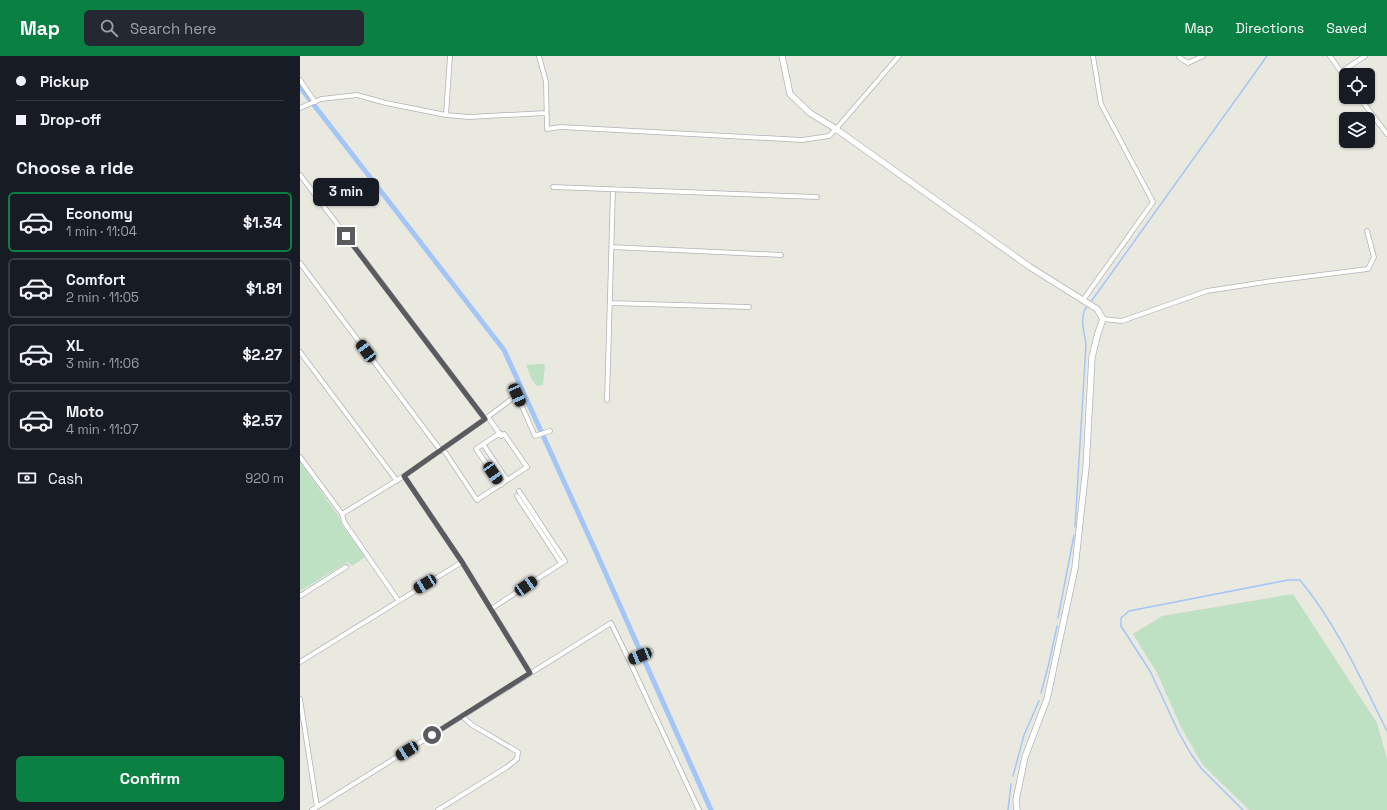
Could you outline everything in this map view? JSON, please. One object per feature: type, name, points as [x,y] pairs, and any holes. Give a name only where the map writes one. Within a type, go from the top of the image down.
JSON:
[{"type":"street","points":[[446,115],[450,56]]},
{"type":"street","points":[[539,56],[546,82],[547,129],[561,127],[802,140],[829,136],[899,56]]},
{"type":"street","points":[[782,56],[790,94],[810,113],[836,129],[1030,267],[1097,309],[1103,319]]},
{"type":"street","points":[[1087,303],[1153,202],[1101,104],[1093,56]]},
{"type":"street","points":[[1179,56],[1188,63],[1204,56]]},
{"type":"street","points":[[1330,56],[1339,69]]},
{"type":"street","points":[[1347,68],[1365,56]]},
{"type":"street","points":[[300,80],[315,102]]},
{"type":"street","points":[[302,107],[321,99],[357,95],[386,103],[446,115],[469,117],[546,113]]},
{"type":"street","points":[[1364,104],[1387,134]]},
{"type":"street","points":[[300,175],[486,418],[501,436],[504,434],[527,468],[478,500],[442,450],[300,263]]},
{"type":"street","points":[[554,187],[817,197]]},
{"type":"street","points":[[607,400],[613,189]]},
{"type":"street","points":[[1103,319],[1122,321],[1208,291],[1368,269],[1374,257],[1367,231]]},
{"type":"street","points":[[611,247],[781,255]]},
{"type":"street","points":[[610,303],[749,307]]},
{"type":"street","points":[[1017,810],[1016,800],[1025,757],[1046,699],[1075,568],[1086,466],[1092,357],[1103,319]]},
{"type":"street","points":[[300,352],[397,481]]},
{"type":"street","points":[[342,514],[397,481],[517,395],[536,436],[550,431]]},
{"type":"street","points":[[500,433],[476,449],[501,485]]},
{"type":"street","points":[[483,444],[507,480]]},
{"type":"street","points":[[300,457],[342,514],[344,522],[398,600]]},
{"type":"street","points":[[404,476],[462,562],[530,673]]},
{"type":"street","points":[[491,610],[565,561],[518,494]]},
{"type":"street","points":[[300,662],[398,600],[462,562]]},
{"type":"street","points":[[300,596],[346,567]]},
{"type":"street","points":[[312,810],[611,623],[699,810]]},
{"type":"street","points":[[629,660],[651,652]]},
{"type":"street","points":[[300,699],[317,807]]},
{"type":"street","points":[[438,810],[507,767],[517,759],[518,752],[472,725],[462,716]]},
{"type":"green space","points":[[544,364],[543,385],[537,386],[532,380],[526,365]]},
{"type":"green space","points":[[300,462],[365,557],[352,566],[348,562],[300,591]]},
{"type":"green space","points":[[1293,594],[1377,723],[1387,759],[1387,810],[1249,810],[1202,764],[1181,727],[1157,673],[1133,634],[1162,616]]},
{"type":"waterway","points":[[1090,303],[1267,56]]},
{"type":"waterway","points":[[300,87],[504,350],[711,810]]},
{"type":"waterway","points":[[1075,527],[1086,344],[1083,329],[1083,315],[1087,306]]},
{"type":"waterway","points":[[1058,618],[1074,535]]},
{"type":"waterway","points":[[1243,810],[1201,768],[1191,754],[1179,733],[1150,671],[1121,626],[1121,618],[1129,611],[1288,580],[1300,580],[1326,615],[1348,653],[1387,731]]},
{"type":"waterway","points":[[1041,693],[1057,626]]},
{"type":"waterway","points":[[1013,776],[1024,735],[1039,701]]},
{"type":"waterway","points":[[1008,810],[1011,784]]},
{"type":"route","points":[[346,236],[485,419],[404,476],[462,562],[530,673],[432,735]]}]
